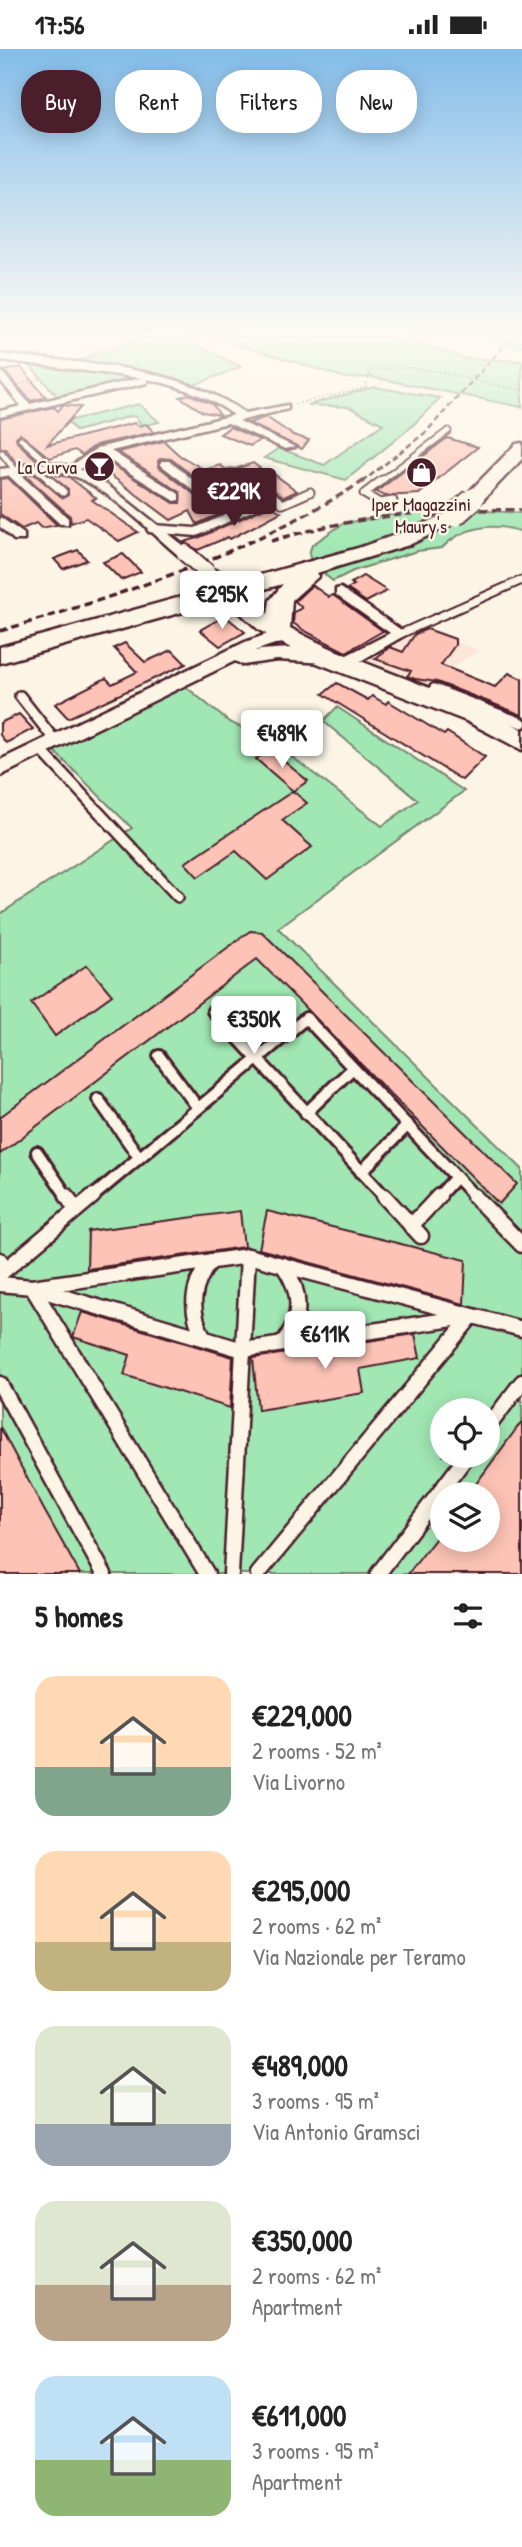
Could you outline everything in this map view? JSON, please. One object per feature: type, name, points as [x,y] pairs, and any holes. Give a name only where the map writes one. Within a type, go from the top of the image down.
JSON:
[{"type":"main road","points":[[0,655],[240,590],[393,544],[429,530],[454,516],[522,448]]},
{"type":"main road","points":[[286,632],[279,614],[283,594],[321,565]]},
{"type":"main road","points":[[240,590],[258,618]]},
{"type":"main road","points":[[240,590],[286,632]]},
{"type":"main road","points":[[152,613],[174,615],[194,609],[220,607],[258,618],[335,661],[475,715],[522,741]]},
{"type":"street","points":[[0,414],[26,407]]},
{"type":"street","points":[[232,407],[242,416]]},
{"type":"street","points":[[72,470],[101,450],[283,407]]},
{"type":"street","points":[[229,420],[289,447]]},
{"type":"street","points":[[101,450],[175,497]]},
{"type":"street","points":[[164,463],[233,516]]},
{"type":"street","points":[[8,471],[34,467],[72,470],[93,482],[207,572],[240,590]]},
{"type":"street","points":[[8,471],[64,521]]},
{"type":"street","points":[[153,529],[197,532],[268,500],[233,472]]},
{"type":"street","points":[[0,521],[19,537]]},
{"type":"street","points":[[257,651],[335,661],[350,659],[400,634],[341,592]]},
{"type":"street","points":[[257,651],[260,631],[258,618]]},
{"type":"street","points":[[0,769],[213,665],[284,645],[286,632]]},
{"type":"lane","points":[[393,501],[380,503],[364,494],[448,431]]},
{"type":"lane","points":[[21,439],[51,467]]},
{"type":"lane","points":[[2,453],[8,471]]},
{"type":"lane","points":[[34,467],[63,492]]},
{"type":"lane","points":[[268,500],[274,497],[283,504],[310,492]]},
{"type":"lane","points":[[400,634],[522,580]]},
{"type":"lane","points":[[430,698],[434,689],[522,723]]},
{"type":"lane","points":[[20,696],[48,745],[178,897]]},
{"type":"lane","points":[[213,1011],[421,1236]]},
{"type":"lane","points":[[2,1268],[76,1210],[306,1018],[522,1245]]},
{"type":"lane","points":[[159,1056],[198,1108]]},
{"type":"lane","points":[[306,1113],[353,1068]]},
{"type":"lane","points":[[98,1099],[139,1157]]},
{"type":"lane","points":[[361,1172],[408,1125]]},
{"type":"lane","points":[[37,1152],[76,1210]]},
{"type":"lane","points":[[411,1226],[456,1177]]},
{"type":"lane","points":[[231,1574],[248,1256]]},
{"type":"lane","points":[[32,1287],[248,1256],[522,1329]]},
{"type":"lane","points":[[204,1338],[194,1318],[192,1298],[200,1276],[211,1261]]},
{"type":"lane","points":[[282,1344],[297,1324],[299,1304],[294,1282],[283,1265]]},
{"type":"lane","points":[[0,1284],[32,1287],[243,1350],[472,1316]]},
{"type":"lane","points":[[32,1287],[207,1574]]},
{"type":"lane","points":[[258,1574],[472,1316]]},
{"type":"lane","points":[[500,1411],[522,1383]]},
{"type":"lane","points":[[0,1384],[104,1574]]},
{"type":"lane","points":[[378,1574],[458,1468]]},
{"type":"shaded area","points":[[416,628],[479,650],[427,684],[364,661],[366,657]]},
{"type":"green space","points":[[126,407],[143,407],[159,422],[142,426],[136,417],[131,416],[76,431],[67,421]]},
{"type":"green space","points":[[349,407],[431,407],[411,427],[346,480],[264,458],[279,448],[324,465],[383,424]]},
{"type":"green space","points":[[470,510],[522,513],[522,532],[501,527],[480,528],[460,535],[442,548],[417,551],[353,571],[333,581],[325,575],[327,569],[420,539]]},
{"type":"green space","points":[[449,511],[448,516],[405,537],[311,561],[309,554],[312,545],[344,523],[410,512]]},
{"type":"green space","points":[[185,686],[229,722],[270,740],[382,826],[418,800],[323,721],[337,707],[464,791],[278,928],[522,1169],[522,1574],[0,1574],[0,914],[132,828],[54,751]]},
{"type":"building","points":[[53,407],[58,411],[61,407],[81,407],[47,445],[134,423],[139,426],[146,424],[154,432],[96,445],[82,455],[75,450],[50,458],[20,434],[16,437],[17,442],[39,462],[17,464],[6,449],[0,448],[0,419]]},
{"type":"building","points":[[196,407],[214,407],[220,415],[203,412]]},
{"type":"building","points":[[266,417],[293,435],[309,440],[302,449],[249,423]]},
{"type":"building","points":[[230,427],[260,440],[250,446],[220,434]]},
{"type":"building","name":"Iper Magazzini Maury's","points":[[447,438],[478,447],[419,494],[385,496],[376,492]]},
{"type":"building","points":[[164,441],[179,455],[205,470],[220,465],[227,470],[227,476],[256,499],[234,508],[171,459],[161,458],[158,461],[159,467],[220,514],[197,524],[190,511],[171,520],[94,463],[101,458],[174,503],[180,503],[180,492],[118,452]]},
{"type":"building","points":[[253,463],[297,491],[284,497],[275,491],[271,492],[256,478],[238,468]]},
{"type":"building","points":[[34,474],[63,498],[68,495],[68,489],[49,474],[69,477],[96,498],[92,500],[138,532],[119,541],[86,518],[71,523],[70,516],[25,475]]},
{"type":"building","points":[[8,478],[57,525],[41,528],[36,523],[22,529],[0,514],[0,479]]},
{"type":"building","points":[[273,504],[271,506],[281,512],[230,539],[228,537],[198,550],[184,542],[198,538]]},
{"type":"building","points":[[78,550],[87,560],[63,569],[54,559]]},
{"type":"building","points":[[123,554],[141,572],[121,580],[103,562]]},
{"type":"building","points":[[363,576],[387,591],[366,602],[347,589],[354,585],[351,583]]},
{"type":"building","points":[[312,585],[329,597],[333,595],[383,631],[346,652],[303,630],[293,623],[294,612],[302,608],[295,601]]},
{"type":"building","points":[[225,616],[245,632],[220,646],[200,630]]},
{"type":"building","points":[[427,629],[455,639],[455,645],[441,665],[495,687],[509,673],[522,679],[522,715],[437,682],[407,676],[411,671],[375,659],[390,647],[403,652],[415,634]]},
{"type":"building","points":[[125,643],[145,662],[172,650],[186,664],[68,718],[55,704],[106,678],[112,684],[137,672],[114,648]]},
{"type":"building","points":[[337,683],[368,700],[372,696],[386,704],[388,701],[444,735],[447,732],[485,757],[462,780],[323,694]]},
{"type":"building","points":[[19,714],[33,729],[6,743],[0,735],[0,723]]},
{"type":"building","points":[[270,750],[308,781],[293,791],[256,759]]},
{"type":"building","points":[[293,791],[307,803],[282,820],[312,847],[267,880],[236,851],[198,877],[185,863]]},
{"type":"building","points":[[250,931],[262,932],[517,1184],[499,1204],[257,959],[0,1154],[0,1117]]},
{"type":"building","points":[[87,965],[112,995],[55,1036],[31,1003]]},
{"type":"building","points":[[240,1211],[244,1247],[87,1269],[88,1231]]},
{"type":"building","points":[[267,1211],[466,1260],[464,1304],[259,1249]]},
{"type":"building","points":[[82,1312],[233,1357],[230,1408],[124,1375],[130,1355],[73,1337]]},
{"type":"building","points":[[415,1334],[420,1358],[360,1369],[364,1393],[258,1410],[253,1358]]},
{"type":"building","points":[[522,1421],[522,1574],[408,1574],[430,1546],[430,1552],[500,1552],[500,1482],[477,1482],[488,1468],[500,1468],[500,1451]]},
{"type":"building","points":[[0,1427],[43,1508],[80,1574],[0,1574]]},
{"type":"railway","points":[[363,481],[426,432],[449,407]]},
{"type":"railway","points":[[0,631],[142,586],[188,568],[278,529],[363,481]]},
{"type":"railway","points":[[271,541],[333,525],[395,515],[458,510],[522,510]]},
{"type":"place","name":"La Curva","points":[[100,467]]},
{"type":"place","name":"Iper Magazzini Maury's","points":[[421,473]]}]
